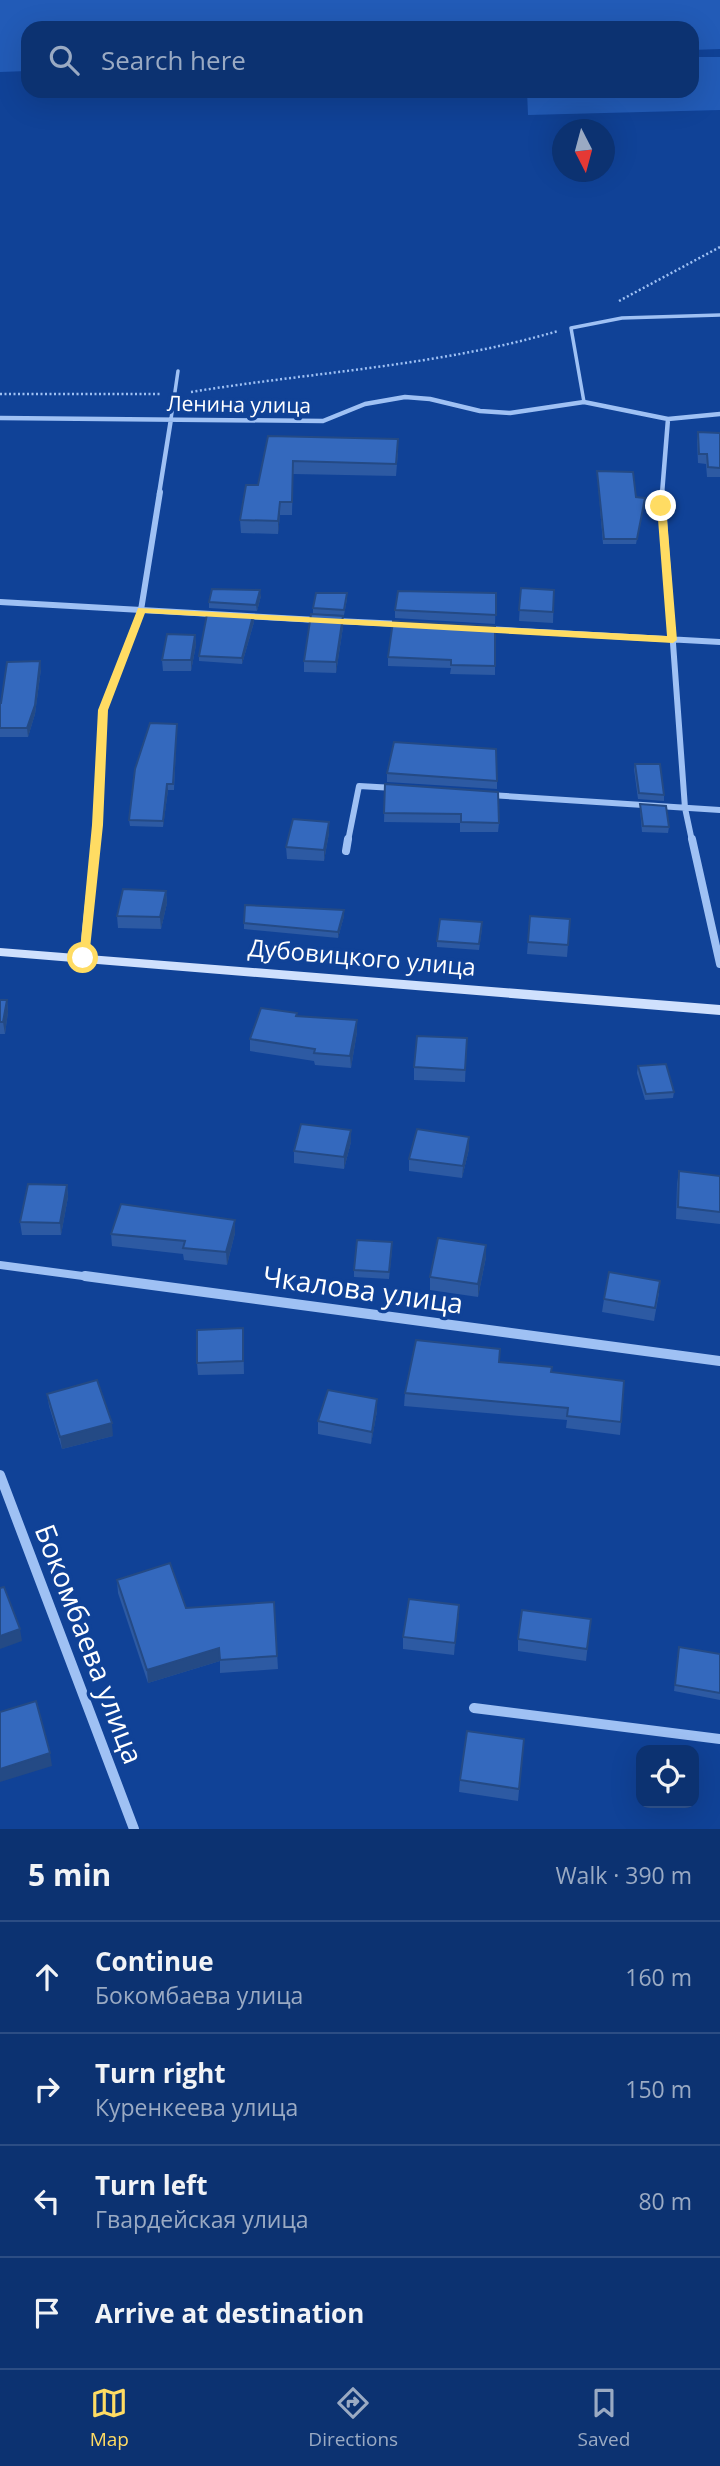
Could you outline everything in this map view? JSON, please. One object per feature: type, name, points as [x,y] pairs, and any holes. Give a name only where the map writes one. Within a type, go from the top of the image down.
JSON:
[{"type":"street","name":"Ленина улица","points":[[0,418],[323,421],[365,404],[405,397],[430,399],[480,411],[510,413],[584,402],[668,419],[720,414]]},
{"type":"street","points":[[83,958],[98,825],[103,710],[141,610],[171,419]]},
{"type":"street","points":[[668,419],[661,506],[685,808],[720,964]]},
{"type":"street","points":[[0,602],[414,625]]},
{"type":"street","points":[[482,629],[720,642]]},
{"type":"street","points":[[346,851],[359,786],[400,789]]},
{"type":"street","points":[[481,794],[720,810]]},
{"type":"street","name":"Дубовицкого улица","points":[[0,952],[720,1010]]},
{"type":"street","name":"Чкалова улица","points":[[0,1265],[720,1361]]},
{"type":"street","name":"Бокомбаева улица","points":[[0,1475],[134,1829]]},
{"type":"street","points":[[474,1708],[720,1739]]},
{"type":"lane","points":[[584,402],[571,328],[622,318],[720,315]]},
{"type":"lane","points":[[171,419],[178,371]]},
{"type":"path","points":[[618,302],[720,247]]},
{"type":"path","points":[[0,394],[175,394],[259,381],[300,379],[510,345],[571,328]]},
{"type":"shaded area","points":[[0,0],[720,0],[720,49],[699,50],[699,21],[21,21],[21,71],[0,72]]},
{"type":"shaded area","points":[[699,57],[720,57],[720,110],[528,115],[527,98],[699,98]]},
{"type":"building","points":[[698,432],[720,433],[720,468],[708,467],[707,454],[699,454]]},
{"type":"building","points":[[268,436],[398,439],[396,464],[293,461],[292,502],[280,502],[278,521],[240,520],[246,485],[258,485]]},
{"type":"building","points":[[597,471],[633,472],[636,497],[645,498],[637,539],[604,539]]},
{"type":"building","points":[[521,588],[554,590],[553,612],[519,610]]},
{"type":"building","points":[[212,589],[260,590],[256,605],[209,602]]},
{"type":"building","points":[[398,591],[496,593],[496,615],[395,610]]},
{"type":"building","points":[[316,593],[347,593],[344,610],[313,608]]},
{"type":"building","points":[[207,614],[253,616],[242,658],[199,656]]},
{"type":"building","points":[[311,614],[343,616],[336,662],[304,661]]},
{"type":"building","points":[[393,621],[495,626],[495,666],[451,665],[451,660],[388,657]]},
{"type":"building","points":[[167,634],[195,635],[191,660],[162,660]]},
{"type":"building","points":[[40,661],[35,705],[27,728],[0,728],[0,703],[7,662]]},
{"type":"building","points":[[150,723],[177,724],[173,784],[167,784],[163,821],[129,820],[135,769]]},
{"type":"building","points":[[394,742],[496,749],[497,781],[387,773]]},
{"type":"building","points":[[635,764],[660,764],[664,795],[639,793]]},
{"type":"building","points":[[385,784],[498,792],[499,823],[461,822],[461,814],[384,813]]},
{"type":"building","points":[[640,804],[666,806],[669,827],[643,826]]},
{"type":"building","points":[[293,819],[329,822],[324,850],[286,847]]},
{"type":"building","points":[[123,889],[166,891],[160,917],[117,916]]},
{"type":"building","points":[[245,905],[344,910],[338,932],[244,923]]},
{"type":"building","points":[[530,916],[570,919],[568,945],[528,942]]},
{"type":"building","points":[[440,919],[482,922],[479,944],[437,941]]},
{"type":"building","points":[[0,1000],[7,1000],[3,1022],[0,1022]]},
{"type":"building","points":[[261,1008],[297,1013],[296,1016],[357,1020],[350,1056],[314,1053],[315,1049],[250,1039]]},
{"type":"building","points":[[417,1036],[467,1038],[465,1070],[414,1067]]},
{"type":"building","points":[[666,1064],[674,1092],[646,1094],[638,1066]]},
{"type":"building","points":[[301,1124],[351,1130],[344,1157],[294,1151]]},
{"type":"building","points":[[417,1129],[469,1137],[463,1166],[409,1159]]},
{"type":"building","points":[[679,1171],[720,1176],[720,1212],[678,1207]]},
{"type":"building","points":[[28,1184],[67,1185],[60,1223],[20,1222]]},
{"type":"building","points":[[121,1204],[235,1220],[226,1252],[183,1248],[185,1241],[111,1234]]},
{"type":"building","points":[[438,1238],[486,1245],[478,1284],[430,1277]]},
{"type":"building","points":[[357,1240],[392,1242],[389,1272],[354,1270]]},
{"type":"building","points":[[609,1272],[660,1281],[655,1308],[604,1299]]},
{"type":"building","points":[[243,1328],[243,1361],[197,1363],[197,1330]]},
{"type":"building","points":[[416,1340],[500,1349],[499,1362],[552,1367],[551,1372],[624,1381],[621,1422],[567,1416],[568,1408],[405,1393]]},
{"type":"building","points":[[97,1380],[112,1423],[60,1437],[47,1394]]},
{"type":"building","points":[[328,1390],[377,1399],[372,1432],[318,1421]]},
{"type":"building","points":[[170,1563],[186,1608],[274,1602],[277,1656],[220,1660],[219,1648],[147,1670],[117,1580]]},
{"type":"building","points":[[4,1587],[20,1629],[0,1636],[0,1588]]},
{"type":"building","points":[[409,1599],[459,1605],[455,1643],[403,1637]]},
{"type":"building","points":[[522,1610],[591,1619],[587,1649],[518,1639]]},
{"type":"building","points":[[679,1647],[720,1654],[720,1693],[675,1685]]},
{"type":"building","points":[[36,1701],[50,1753],[0,1769],[0,1712]]},
{"type":"building","points":[[467,1731],[524,1739],[519,1789],[460,1780]]},
{"type":"route","points":[[83,958],[98,825],[103,710],[141,610],[673,640],[661,506]]}]
